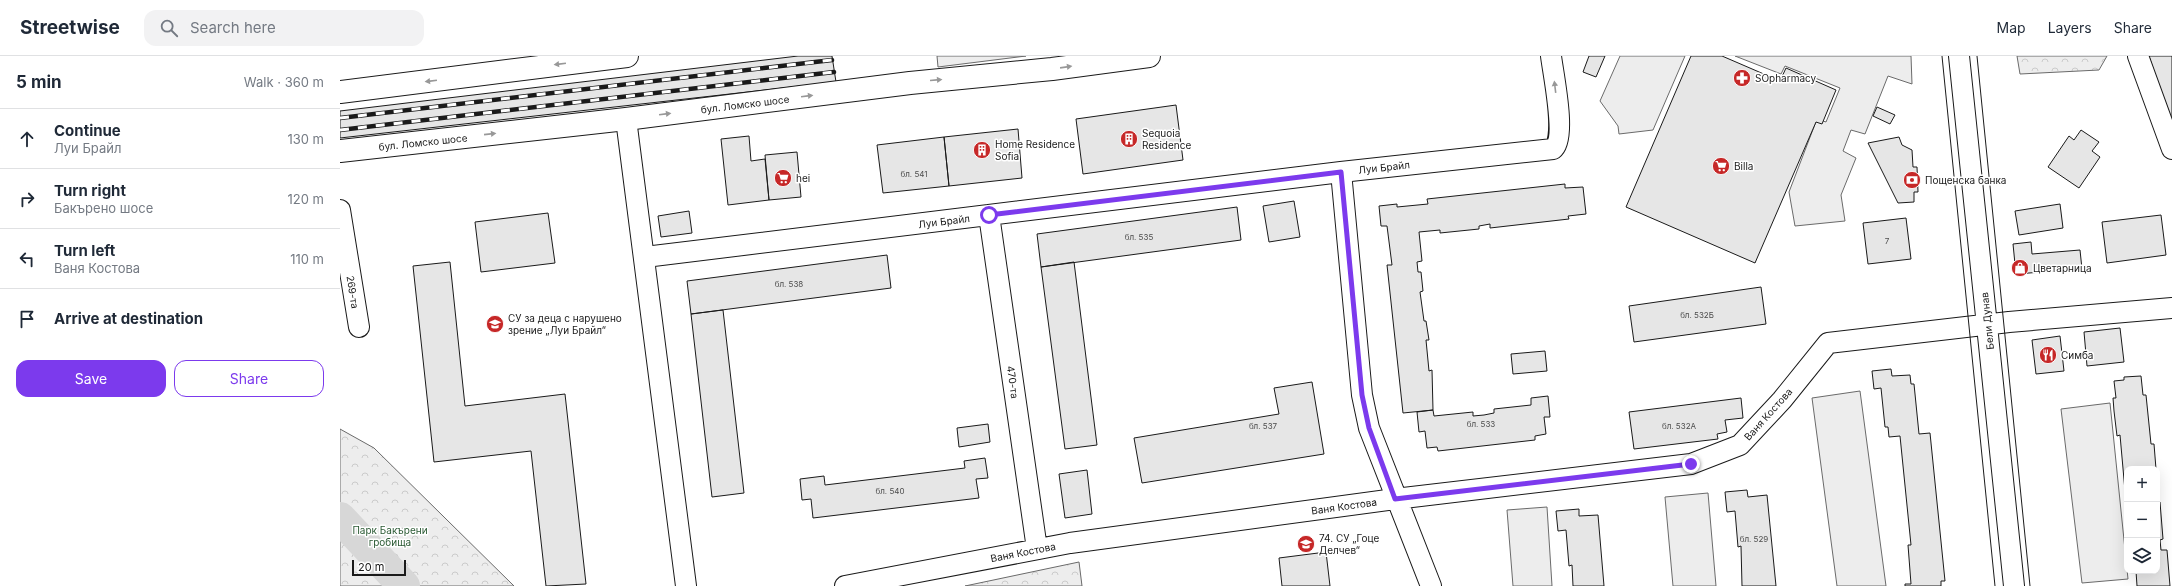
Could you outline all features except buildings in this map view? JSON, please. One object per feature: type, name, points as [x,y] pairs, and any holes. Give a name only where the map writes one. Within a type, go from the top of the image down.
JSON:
[{"type":"main road","points":[[340,92],[627,56]]},
{"type":"main road","name":"бул. Ломско шосе","points":[[340,151],[626,119],[910,83],[1052,69],[1149,56]]},
{"type":"street","name":"Луи Брайл","points":[[645,257],[1341,172],[1553,149],[1559,141],[1559,119],[1551,56]]},
{"type":"street","name":"Бели Дунав","points":[[1959,56],[2014,586]]},
{"type":"street","points":[[2138,56],[2172,149]]},
{"type":"street","points":[[626,119],[645,257],[686,586]]},
{"type":"street","points":[[1341,172],[1362,395],[1369,428],[1395,499],[1430,586]]},
{"type":"street","name":"269-та","points":[[340,210],[359,327]]},
{"type":"street","name":"470-та","points":[[989,215],[1037,549]]},
{"type":"street","name":"Ваня Костова","points":[[845,586],[1037,549],[1395,499],[1691,464],[1740,444],[1782,400],[1828,343],[1988,325],[2172,308]]},
{"type":"shaded area","points":[[937,56],[1026,56],[938,67]]},
{"type":"shaded area","points":[[1620,56],[1685,56],[1653,130],[1619,134],[1618,126],[1600,101]]},
{"type":"shaded area","points":[[1735,56],[1911,56],[1912,84],[1888,76],[1865,134],[1851,130],[1843,151],[1856,158],[1841,195],[1845,221],[1795,226],[1789,192],[1817,119],[1826,122],[1840,88],[1785,66],[1781,74]]},
{"type":"shaded area","points":[[1860,391],[1886,586],[1837,586],[1812,398]]},
{"type":"shaded area","points":[[2110,403],[2124,540],[2124,574],[2127,574],[2128,579],[2082,583],[2061,409]]},
{"type":"shaded area","points":[[1708,493],[1716,586],[1673,586],[1665,497]]},
{"type":"shaded area","points":[[1547,507],[1552,586],[1513,586],[1507,510]]},
{"type":"green space","points":[[2017,56],[2107,56],[2099,70],[2020,74]]},
{"type":"green space","name":"Парк Бакърени гробища","points":[[340,429],[374,448],[514,586],[340,586]]},
{"type":"green space","points":[[1079,562],[1082,586],[965,586]]},
{"type":"waterway","points":[[340,518],[404,586]]},
{"type":"tram line","points":[[1942,56],[1995,586]]},
{"type":"tram line","points":[[1977,56],[2030,586]]},
{"type":"railway","points":[[340,118],[832,60]]},
{"type":"railway","points":[[340,130],[834,72]]},
{"type":"place","name":"SOpharmacy","points":[[1742,78]]},
{"type":"place","name":"Sequoia Residence","points":[[1129,139]]},
{"type":"place","name":"Home Residence Sofia","points":[[982,150]]},
{"type":"place","name":"Billa","points":[[1721,166]]},
{"type":"place","name":"hei","points":[[783,178]]},
{"type":"place","name":"Пощенска банка","points":[[1912,180]]},
{"type":"place","name":"Цветарница","points":[[2020,268]]},
{"type":"place","name":"СУ за деца с нарушено зрение „Луи Брайл“","points":[[495,324]]},
{"type":"place","name":"Симба","points":[[2048,355]]},
{"type":"place","name":"74. СУ „Гоце Делчев“","points":[[1306,544]]},
{"type":"route","points":[[989,215],[1341,172],[1362,395],[1369,428],[1395,499],[1691,464]]}]
